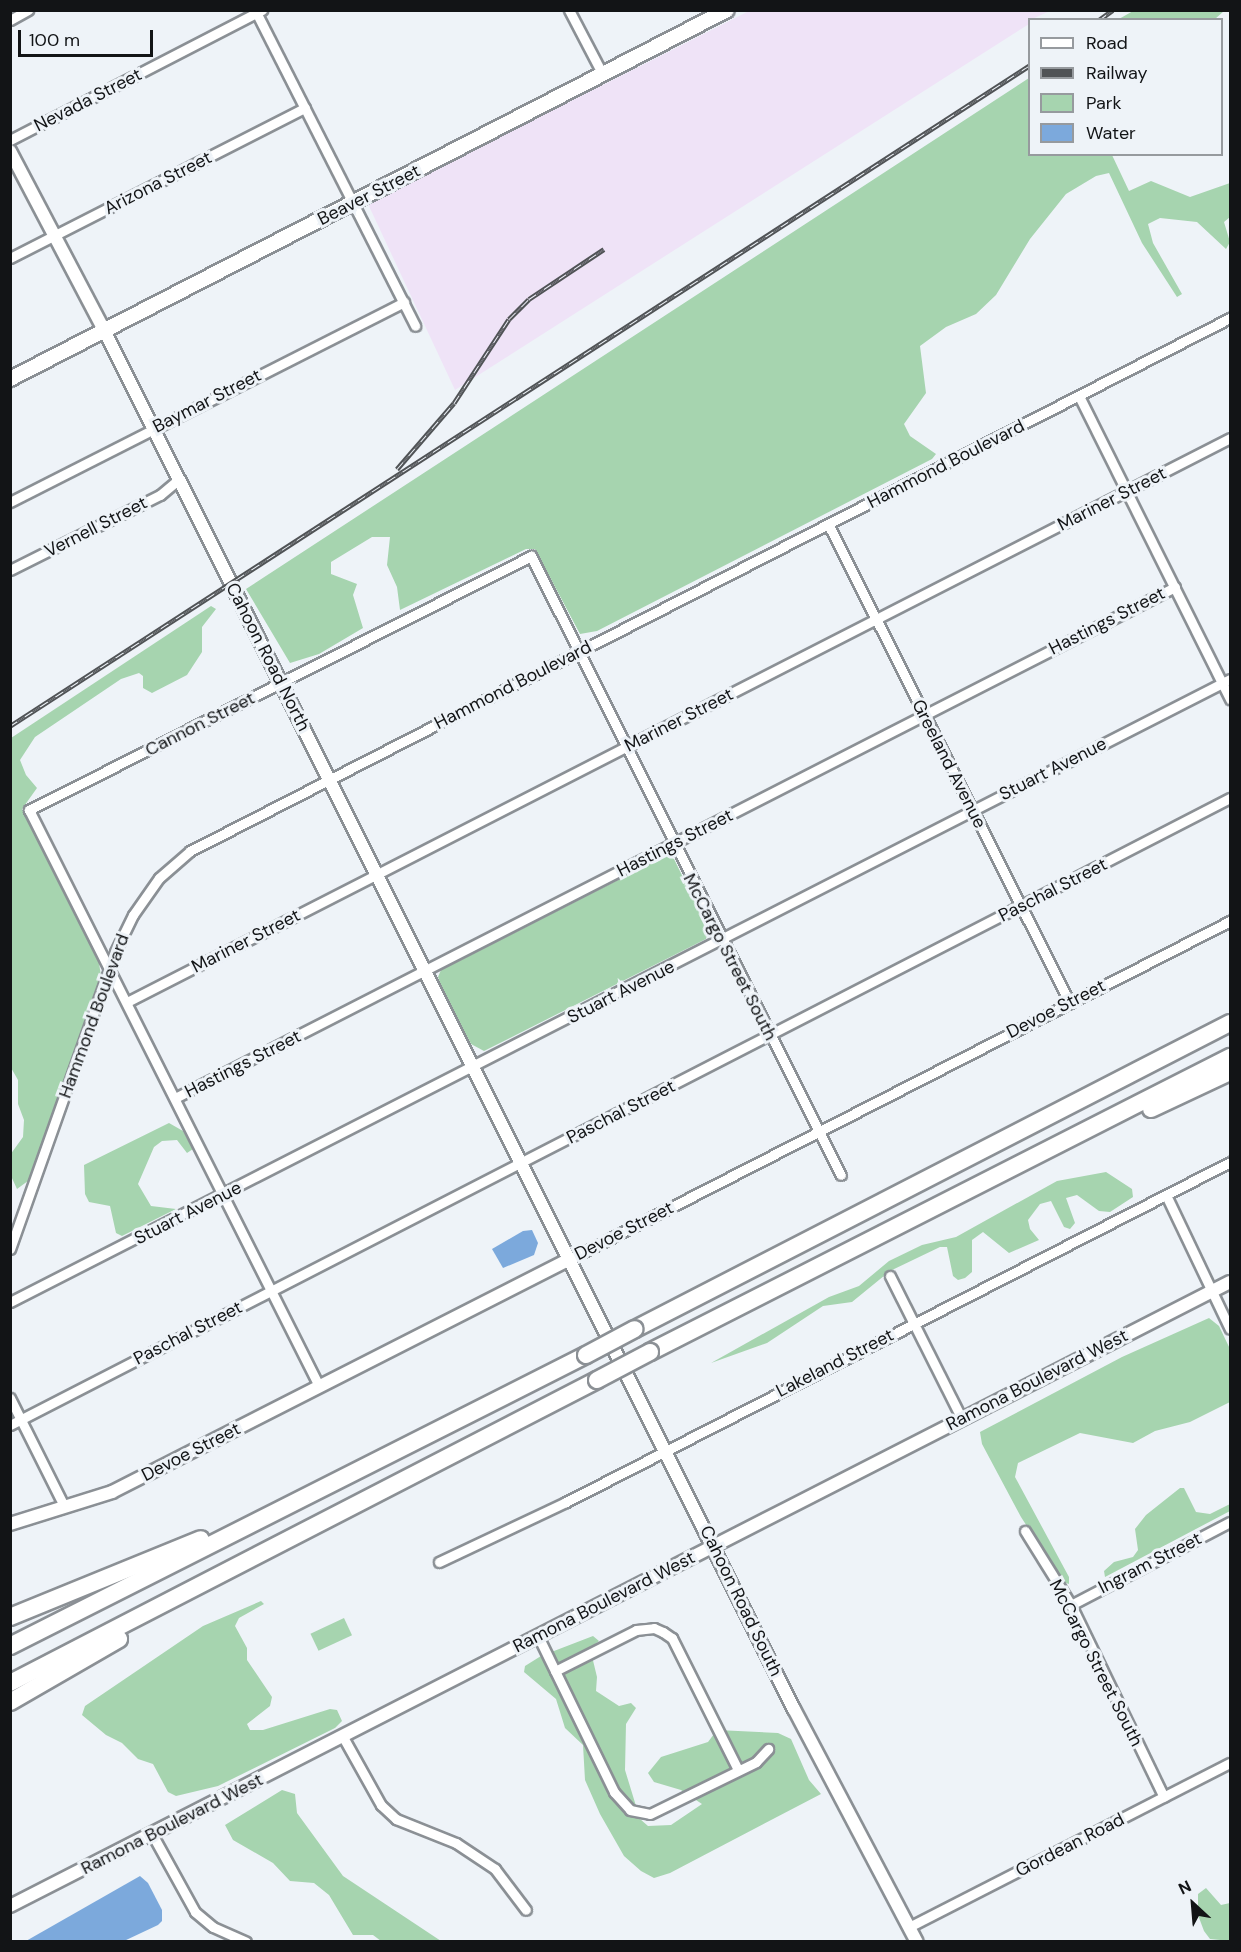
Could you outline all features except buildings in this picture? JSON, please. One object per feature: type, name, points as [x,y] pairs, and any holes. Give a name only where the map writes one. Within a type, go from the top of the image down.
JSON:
[{"type":"highway","points":[[10,1646],[586,1355],[1230,1023]]},
{"type":"highway","points":[[10,1683],[650,1352],[1230,1057]]},
{"type":"highway","points":[[1036,1155],[1073,1146],[1230,1072]]},
{"type":"highway","points":[[10,1617],[188,1543],[242,1527]]},
{"type":"highway","points":[[10,1702],[246,1562]]},
{"type":"main road","name":"Beaver Street","points":[[10,379],[727,10]]},
{"type":"street","points":[[10,20],[28,10]]},
{"type":"street","points":[[569,10],[603,75]]},
{"type":"street","points":[[258,12],[416,326]]},
{"type":"street","name":"Nevada Street","points":[[10,140],[258,12]]},
{"type":"street","name":"Arizona Street","points":[[10,258],[305,108]]},
{"type":"street","name":"Cahoon Road North","points":[[10,152],[104,330],[522,1163]]},
{"type":"street","name":"Baymar Street","points":[[10,502],[404,302]]},
{"type":"street","name":"Hammond Boulevard","points":[[10,1250],[111,969],[134,915],[170,867],[209,840],[1230,318]]},
{"type":"street","points":[[1079,396],[1175,587],[1227,681],[1230,699]]},
{"type":"street","name":"Mariner Street","points":[[128,1002],[1230,438]]},
{"type":"street","name":"Vernell Street","points":[[10,570],[160,495],[178,480]]},
{"type":"street","name":"Greeland Avenue","points":[[828,524],[1070,1003]]},
{"type":"street","name":"Cannon Street","points":[[111,969],[29,810],[531,556]]},
{"type":"street","name":"McCargo Street South","points":[[531,556],[841,1175]]},
{"type":"street","name":"Hastings Street","points":[[176,1098],[1175,587]]},
{"type":"street","name":"Stuart Avenue","points":[[10,1302],[473,1068],[1227,681]]},
{"type":"street","name":"Paschal Street","points":[[10,1425],[1020,908],[1230,798]]},
{"type":"street","name":"Devoe Street","points":[[10,1524],[112,1492],[1230,921]]},
{"type":"street","points":[[111,969],[320,1386]]},
{"type":"street","name":"Lakeland Street","points":[[439,1562],[667,1450],[1230,1162]]},
{"type":"street","points":[[522,1163],[570,1259]]},
{"type":"street","points":[[1166,1195],[1230,1329]]},
{"type":"street","name":"Cahoon Road South","points":[[570,1259],[800,1719],[917,1941]]},
{"type":"street","points":[[890,1276],[962,1419]]},
{"type":"street","name":"Ramona Boulevard West","points":[[10,1906],[1230,1282]]},
{"type":"street","points":[[10,1398],[64,1506]]},
{"type":"street","name":"Ingram Street","points":[[1071,1605],[1230,1522]]},
{"type":"street","name":"McCargo Street South","points":[[1025,1531],[1071,1605],[1164,1797]]},
{"type":"street","points":[[555,1671],[636,1630],[654,1628],[663,1632],[672,1638],[738,1770]]},
{"type":"street","points":[[538,1636],[614,1792],[630,1810],[650,1814],[756,1762],[768,1749]]},
{"type":"street","points":[[343,1737],[381,1805],[396,1819],[456,1843],[495,1869],[526,1910]]},
{"type":"street","name":"Gordean Road","points":[[909,1927],[1230,1763]]},
{"type":"street","points":[[152,1834],[195,1912],[213,1927],[246,1941]]},
{"type":"shaded area","points":[[749,11],[1050,11],[1034,18],[1028,18],[1028,25],[455,390],[368,204]]},
{"type":"green space","points":[[1133,10],[1224,11],[1216,18],[1121,18]]},
{"type":"green space","points":[[1028,79],[1028,156],[1112,156],[1129,191],[1151,181],[1190,197],[1230,183],[1230,217],[1224,222],[1230,242],[1226,249],[1197,222],[1160,218],[1148,224],[1153,243],[1182,294],[1177,297],[1142,243],[1109,173],[1096,176],[1066,194],[1030,239],[996,295],[976,314],[946,327],[920,346],[926,393],[904,424],[910,436],[936,454],[932,459],[597,631],[580,634],[535,549],[526,549],[400,610],[397,587],[387,565],[390,537],[372,537],[331,562],[331,574],[357,584],[353,595],[363,628],[319,654],[290,663],[246,589]]},
{"type":"green space","points":[[211,606],[216,609],[202,627],[202,652],[187,675],[152,693],[143,688],[143,676],[139,673],[121,679],[35,737],[20,760],[26,775],[37,788],[22,809],[99,963],[101,976],[32,1178],[17,1189],[11,1176],[10,1155],[23,1137],[24,1120],[18,1104],[18,1080],[10,1066],[11,738]]},
{"type":"green space","points":[[667,855],[674,859],[703,918],[708,930],[706,939],[484,1051],[471,1044],[442,989],[438,977],[441,970]]},
{"type":"green space","points":[[169,1123],[183,1131],[193,1149],[187,1153],[177,1140],[162,1141],[154,1147],[138,1184],[151,1206],[176,1209],[122,1236],[116,1233],[110,1206],[89,1202],[85,1194],[84,1165]]},
{"type":"green space","points":[[1106,1172],[1132,1189],[1133,1197],[1110,1212],[1099,1211],[1077,1195],[1066,1198],[1075,1223],[1070,1229],[1064,1227],[1051,1201],[1040,1204],[1028,1220],[1030,1229],[1039,1240],[1009,1253],[983,1232],[972,1240],[972,1272],[965,1278],[958,1280],[953,1276],[947,1247],[940,1247],[890,1271],[852,1302],[823,1306],[767,1343],[711,1363],[829,1297],[859,1286],[889,1261],[922,1245],[956,1237],[1057,1181]]},
{"type":"green space","points":[[1209,1318],[1219,1326],[1230,1349],[1230,1402],[1190,1422],[1155,1431],[1133,1443],[1080,1433],[1018,1463],[1015,1477],[1069,1577],[1069,1584],[1063,1582],[1021,1517],[982,1444],[980,1432],[1122,1357]]},
{"type":"green space","points":[[1180,1488],[1184,1488],[1196,1512],[1210,1514],[1230,1504],[1230,1511],[1105,1577],[1104,1571],[1114,1562],[1133,1557],[1138,1550],[1135,1529],[1146,1515]]},
{"type":"green space","points":[[261,1601],[264,1604],[239,1618],[235,1626],[247,1648],[247,1660],[272,1697],[270,1706],[247,1724],[250,1730],[263,1730],[330,1709],[337,1710],[342,1721],[335,1728],[218,1786],[176,1796],[168,1792],[153,1764],[138,1759],[122,1743],[106,1735],[82,1715],[85,1706],[203,1626]]},
{"type":"green space","points":[[344,1618],[352,1635],[318,1651],[310,1634]]},
{"type":"green space","points":[[593,1636],[599,1641],[590,1648],[597,1677],[596,1691],[619,1706],[631,1703],[636,1708],[626,1724],[625,1770],[640,1819],[648,1826],[671,1825],[702,1804],[681,1790],[654,1782],[648,1773],[661,1757],[708,1742],[717,1730],[778,1733],[791,1739],[809,1780],[821,1794],[670,1873],[654,1878],[641,1871],[624,1856],[600,1814],[585,1780],[583,1745],[565,1728],[556,1699],[524,1672],[525,1666],[541,1656]]},
{"type":"green space","points":[[282,1790],[295,1794],[297,1813],[343,1876],[441,1941],[381,1941],[373,1935],[353,1935],[329,1895],[314,1883],[290,1881],[273,1863],[233,1840],[225,1825]]},
{"type":"green space","points":[[1206,1888],[1221,1905],[1230,1903],[1230,1941],[1210,1939],[1204,1931],[1198,1915],[1198,1894]]},
{"type":"water","points":[[532,1230],[538,1243],[534,1255],[503,1268],[492,1249],[523,1231]]},
{"type":"water","points":[[140,1876],[148,1883],[162,1910],[162,1921],[158,1925],[124,1941],[26,1941]]},
{"type":"railway","points":[[1102,18],[1113,10]]},
{"type":"railway","points":[[10,726],[1028,66]]},
{"type":"railway","points":[[397,469],[454,403],[509,319],[529,299],[604,249]]}]
